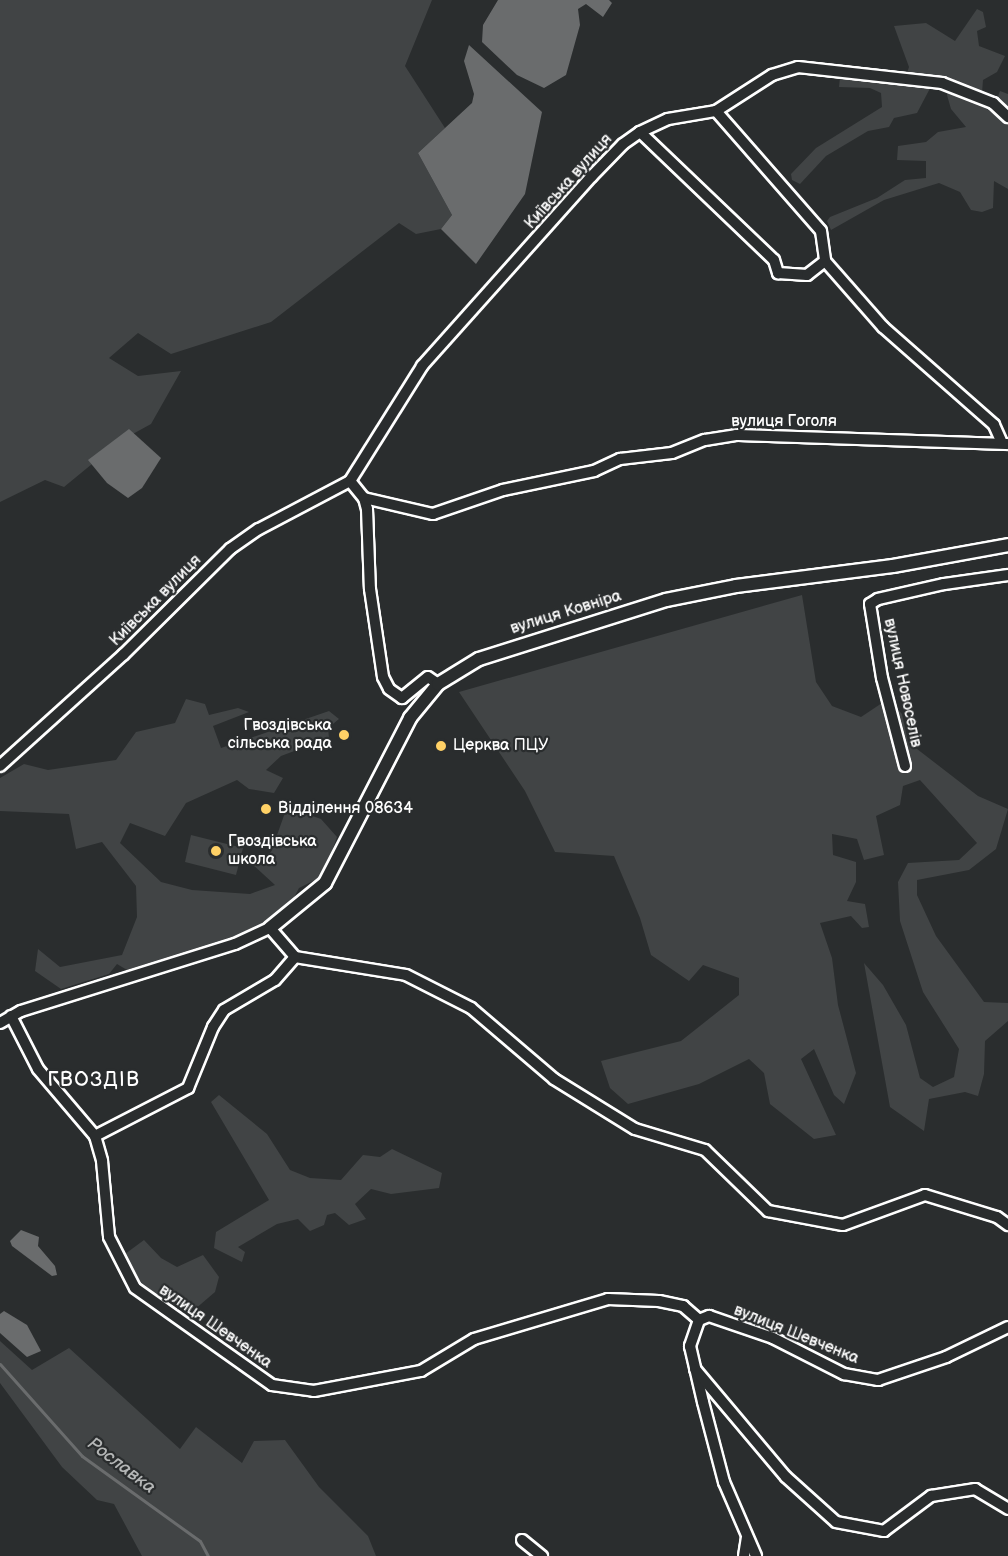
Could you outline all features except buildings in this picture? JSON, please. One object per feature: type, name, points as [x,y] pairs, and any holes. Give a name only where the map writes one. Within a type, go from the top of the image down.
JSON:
[{"type":"street","name":"Київська вулиця","points":[[0,766],[114,664],[230,549],[259,529],[350,481],[422,366],[591,177],[640,132],[668,119],[716,111],[772,75],[798,67],[942,83],[993,103],[1008,117]]},
{"type":"street","points":[[640,132],[774,260],[778,273],[807,275],[825,261],[821,231],[716,111]]},
{"type":"street","name":"вулиця Гоголя","points":[[825,261],[883,327],[994,425],[1005,442]]},
{"type":"street","name":"вулиця Гоголя","points":[[364,498],[433,514],[503,490],[594,471],[620,459],[672,453],[705,440],[736,435],[1005,442]]},
{"type":"street","points":[[350,481],[364,498],[370,589],[384,678],[389,689],[402,698],[428,677],[438,684]]},
{"type":"street","name":"вулиця Ковніра","points":[[270,928],[325,883],[410,718],[438,684],[479,659],[666,600],[736,586],[892,567],[1008,545]]},
{"type":"street","name":"вулиця Новоселів","points":[[904,766],[882,678],[870,604],[878,599],[944,584],[1008,575]]},
{"type":"street","points":[[0,1023],[11,1016],[235,944],[270,928],[295,957],[406,975],[471,1008],[554,1079],[635,1129],[705,1150],[768,1211],[843,1225],[925,1195],[997,1217],[1008,1225]]},
{"type":"street","points":[[95,1136],[188,1088],[213,1027],[224,1010],[275,980],[295,957]]},
{"type":"street","name":"вулиця Шевченка","points":[[11,1016],[38,1069],[95,1136],[102,1161],[109,1237],[135,1288],[272,1385],[314,1391],[421,1371],[474,1339],[608,1299],[659,1300],[683,1306],[699,1320],[709,1316],[773,1338],[844,1374],[878,1380],[946,1357],[1008,1328]]},
{"type":"street","points":[[699,1320],[690,1346],[695,1369],[724,1482],[756,1556]]},
{"type":"street","points":[[695,1369],[786,1477],[836,1522],[884,1531],[931,1496],[975,1489],[1008,1509]]},
{"type":"street","points":[[744,1556],[748,1538]]},
{"type":"street","points":[[522,1540],[542,1556]]},
{"type":"shaded area","points":[[0,0],[432,0],[405,66],[445,128],[418,153],[452,215],[441,229],[416,234],[399,223],[271,322],[171,354],[138,333],[109,358],[138,376],[181,371],[151,424],[120,441],[64,487],[45,480],[0,502]]},
{"type":"shaded area","points":[[498,0],[609,0],[612,3],[603,17],[586,4],[578,9],[580,25],[566,75],[544,88],[517,75],[482,42],[483,25]]},
{"type":"shaded area","points":[[977,9],[983,12],[986,27],[977,31],[979,46],[1005,56],[997,72],[983,80],[981,106],[992,112],[1000,91],[1008,94],[1008,189],[994,181],[993,208],[982,212],[971,210],[960,192],[939,183],[884,200],[831,230],[827,221],[830,217],[877,198],[905,180],[926,178],[926,161],[897,160],[898,146],[926,142],[938,132],[966,127],[951,109],[947,95],[950,78],[936,77],[917,113],[894,118],[889,127],[868,131],[826,156],[800,184],[792,180],[791,174],[816,148],[882,107],[881,93],[870,88],[839,87],[840,77],[904,82],[909,67],[894,26],[926,23],[955,41]]},
{"type":"shaded area","points":[[469,45],[542,112],[525,194],[476,264],[441,229],[452,215],[418,153],[472,103],[474,94],[464,61]]},
{"type":"shaded area","points":[[129,429],[161,458],[142,488],[128,498],[107,483],[88,460]]},
{"type":"shaded area","points":[[802,595],[816,682],[832,706],[861,717],[888,699],[902,714],[908,742],[978,796],[1008,809],[996,849],[969,870],[917,880],[917,895],[936,936],[984,1002],[1008,1003],[1008,1021],[985,1041],[984,1074],[978,1096],[965,1092],[929,1099],[924,1131],[890,1107],[864,963],[883,985],[906,1025],[920,1078],[933,1087],[954,1077],[959,1049],[923,992],[900,921],[898,882],[908,863],[959,860],[977,843],[920,780],[903,786],[900,805],[876,816],[884,855],[864,860],[857,839],[832,834],[833,855],[856,862],[856,882],[847,901],[865,904],[869,927],[862,928],[851,916],[820,923],[832,958],[838,1005],[856,1073],[844,1104],[834,1095],[814,1049],[801,1059],[836,1135],[814,1139],[770,1104],[764,1073],[749,1059],[699,1084],[628,1104],[610,1088],[601,1061],[681,1041],[739,995],[739,978],[703,965],[689,981],[651,955],[640,918],[614,856],[555,852],[525,791],[459,692]]},
{"type":"shaded area","points":[[186,699],[205,704],[209,715],[238,708],[249,712],[213,726],[221,748],[329,711],[339,719],[328,728],[329,738],[281,756],[266,770],[283,778],[274,793],[249,789],[237,780],[186,803],[165,836],[130,823],[120,843],[161,882],[192,890],[250,894],[275,885],[252,864],[271,852],[287,807],[321,819],[337,837],[323,876],[299,888],[289,907],[265,926],[232,940],[127,970],[117,964],[109,974],[61,989],[35,971],[38,949],[60,967],[122,955],[137,917],[136,886],[102,842],[76,849],[69,814],[0,811],[0,778],[24,764],[48,770],[116,760],[136,732],[175,723]]},
{"type":"shaded area","points":[[191,835],[243,848],[236,875],[185,862]]},
{"type":"shaded area","points":[[219,1095],[267,1134],[290,1170],[310,1178],[341,1180],[363,1155],[380,1157],[392,1149],[442,1173],[439,1188],[391,1194],[371,1189],[355,1204],[366,1219],[349,1225],[335,1213],[327,1215],[324,1225],[310,1231],[298,1219],[277,1224],[238,1247],[245,1252],[242,1262],[214,1248],[216,1232],[269,1200],[211,1102]]},
{"type":"shaded area","points":[[21,1230],[39,1237],[38,1246],[55,1266],[57,1275],[52,1276],[12,1246],[10,1241]]},
{"type":"shaded area","points":[[144,1240],[161,1258],[177,1267],[203,1255],[219,1277],[215,1292],[194,1310],[149,1293],[121,1257]]},
{"type":"shaded area","points":[[4,1311],[27,1325],[41,1351],[27,1357],[0,1333],[0,1314]]},
{"type":"shaded area","points":[[0,1341],[32,1370],[69,1348],[180,1449],[196,1427],[242,1463],[254,1441],[285,1440],[319,1487],[368,1536],[376,1556],[142,1556],[114,1504],[97,1500],[62,1467],[0,1383]]},
{"type":"waterway","name":"Рославка","points":[[0,1364],[82,1456],[200,1541],[208,1556]]},
{"type":"place","name":"Гвоздівська сільська рада","points":[[344,735]]},
{"type":"place","name":"Церква ПЦУ","points":[[441,746]]},
{"type":"place","name":"Відділення 08634","points":[[266,809]]},
{"type":"place","name":"Гвоздівська школа","points":[[216,851]]},
{"type":"district","name":"ГВОЗДІВ","points":[[94,1080]]}]
